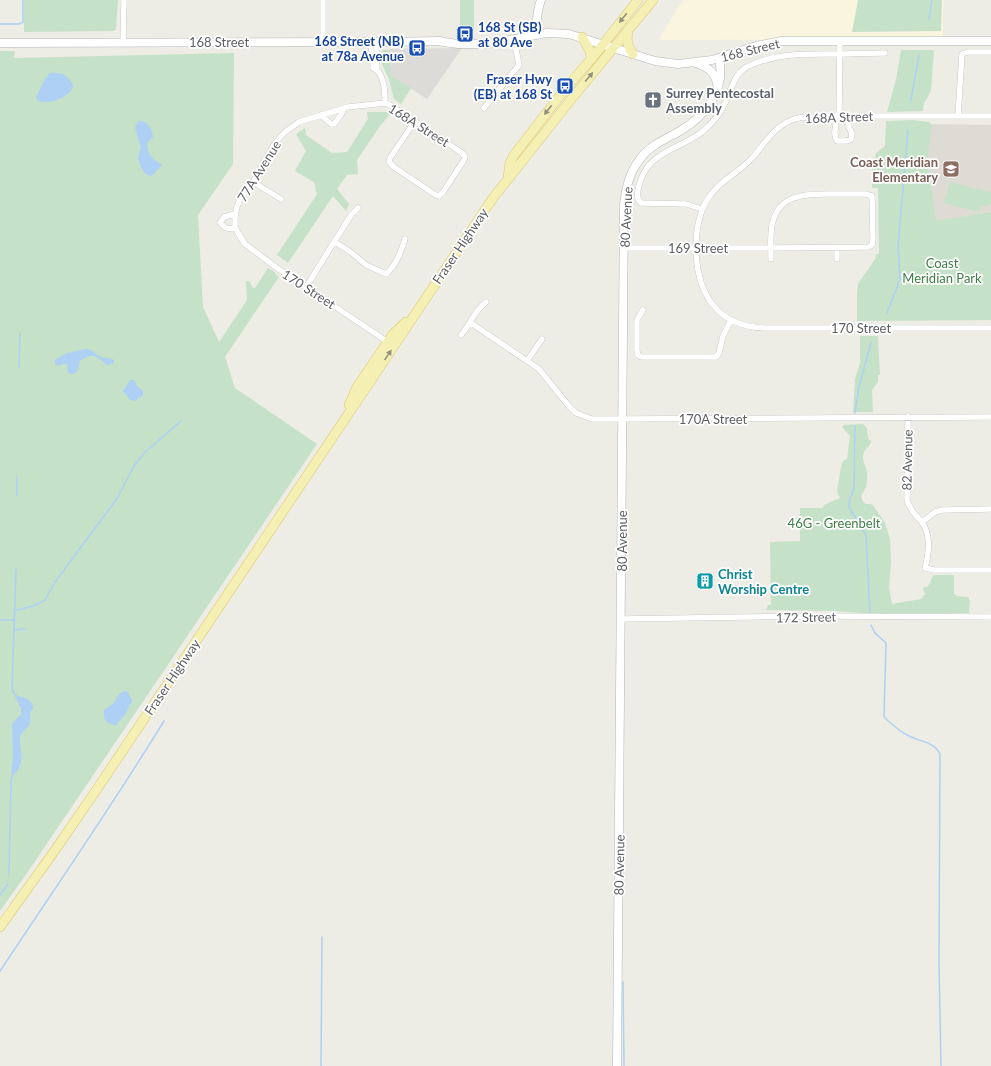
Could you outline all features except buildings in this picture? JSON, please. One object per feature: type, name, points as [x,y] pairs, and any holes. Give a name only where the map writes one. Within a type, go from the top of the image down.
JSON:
[{"type":"main road","points":[[537,35],[536,28],[538,10],[541,0]]},
{"type":"main road","name":"Fraser Highway","points":[[506,180],[510,163],[514,155],[565,89],[638,0]]},
{"type":"main road","name":"Fraser Highway","points":[[0,927],[62,840],[416,314],[465,238],[506,180],[653,0]]},
{"type":"main road","points":[[629,31],[626,40],[634,54]]},
{"type":"main road","name":"168 Street","points":[[0,43],[438,41],[458,38],[514,39],[560,33],[582,37],[655,61],[670,64],[695,63],[719,58],[756,46],[778,41],[991,40]]},
{"type":"main road","points":[[582,37],[590,51],[591,58]]},
{"type":"main road","name":"80 Avenue","points":[[617,1066],[625,248],[624,205],[629,178],[641,157],[650,148],[686,127],[698,118],[710,104],[718,88],[721,66],[719,58]]},
{"type":"main road","points":[[695,63],[712,71],[717,81],[718,88]]},
{"type":"main road","name":"Fraser Highway","points":[[341,424],[357,388],[393,334],[416,314]]},
{"type":"main road","points":[[367,387],[365,383],[374,363]]},
{"type":"street","points":[[123,42],[124,0]]},
{"type":"street","points":[[323,0],[323,42]]},
{"type":"street","points":[[484,108],[519,65],[514,39]]},
{"type":"street","points":[[840,41],[838,115],[834,133],[834,137],[838,141],[847,141],[851,139],[852,134],[849,127],[848,116]]},
{"type":"street","points":[[374,42],[377,69],[383,84],[385,104]]},
{"type":"street","points":[[958,116],[961,59],[963,53],[991,52]]},
{"type":"street","points":[[702,209],[686,204],[642,204],[638,200],[638,188],[644,172],[656,157],[695,137],[715,120],[726,101],[736,76],[741,70],[749,65],[778,56],[796,54],[885,53]]},
{"type":"street","name":"168A Street","points":[[299,122],[344,108],[385,104],[392,106],[415,120],[462,153],[465,157],[439,196],[427,190],[389,162],[390,158],[415,120]]},
{"type":"street","points":[[321,115],[331,124],[334,124],[344,108]]},
{"type":"street","name":"168A Street","points":[[696,248],[698,223],[702,209],[708,197],[715,188],[750,160],[769,136],[779,127],[790,121],[797,118],[838,115],[991,116]]},
{"type":"street","name":"77A Avenue","points":[[236,229],[235,214],[239,201],[253,182],[278,139],[288,129],[299,122]]},
{"type":"street","points":[[253,182],[281,199]]},
{"type":"street","name":"169 Street","points":[[625,248],[696,248],[771,248],[837,248],[871,246],[873,239],[873,201],[871,196],[865,194],[802,194],[792,198],[782,206],[776,214],[772,227],[771,248]]},
{"type":"street","points":[[306,287],[351,216],[358,208]]},
{"type":"street","points":[[235,214],[224,217],[220,223],[226,228],[236,229]]},
{"type":"street","name":"170 Street","points":[[236,229],[245,244],[388,342]]},
{"type":"street","points":[[335,242],[350,251],[368,266],[386,274],[398,258],[404,239]]},
{"type":"street","name":"170 Street","points":[[696,248],[698,271],[702,288],[711,302],[724,315],[731,320],[746,326],[764,328],[991,328]]},
{"type":"street","points":[[771,248],[771,258]]},
{"type":"street","points":[[837,248],[837,259]]},
{"type":"street","points":[[461,335],[471,323],[477,311],[486,302]]},
{"type":"street","points":[[643,310],[637,320],[637,351],[638,356],[646,357],[716,356],[719,353],[723,336],[731,320]]},
{"type":"street","name":"170A Street","points":[[471,323],[540,370],[576,413],[592,418],[991,417]]},
{"type":"street","points":[[527,361],[542,338]]},
{"type":"street","name":"82 Avenue","points":[[908,417],[907,500],[909,506],[927,530],[928,557],[925,568],[932,570],[991,570]]},
{"type":"street","points":[[922,522],[936,512],[942,510],[991,509]]},
{"type":"street","name":"172 Street","points":[[621,618],[819,616],[991,617]]},
{"type":"shaded area","points":[[683,0],[943,0],[943,39],[658,40]]},
{"type":"shaded area","points":[[462,48],[427,99],[390,75],[390,49]]},
{"type":"shaded area","name":"Coast Meridian Elementary","points":[[912,124],[991,125],[991,212],[908,226]]},
{"type":"green space","points":[[24,0],[118,0],[116,29],[114,31],[24,32]]},
{"type":"green space","points":[[460,0],[474,0],[474,31],[460,31]]},
{"type":"green space","points":[[858,0],[942,0],[941,31],[852,32]]},
{"type":"green space","points":[[383,50],[390,50],[390,75],[411,88],[401,104],[394,99],[389,79],[381,62],[380,53]]},
{"type":"green space","points":[[901,50],[934,51],[931,91],[924,103],[923,111],[887,112],[896,80]]},
{"type":"green space","points":[[0,51],[15,51],[14,58],[234,53],[233,164],[198,215],[203,307],[219,342],[247,300],[246,281],[249,281],[253,288],[255,288],[268,268],[276,273],[275,274],[279,277],[225,357],[235,388],[317,444],[0,911]]},
{"type":"green space","points":[[367,112],[391,113],[380,126],[357,160],[358,174],[347,175],[337,189],[349,204],[346,211],[333,196],[288,263],[277,255],[317,194],[314,182],[295,171],[306,151],[296,134],[305,128],[306,135],[332,153],[347,152],[368,119]]},
{"type":"green space","name":"Coast Meridian Park","points":[[912,120],[929,122],[932,125],[927,161],[936,221],[991,212],[991,320],[857,321],[858,284],[876,258],[876,254],[879,254],[878,188],[872,188],[872,167],[876,153],[885,146],[886,121]]},
{"type":"green space","points":[[950,182],[985,191],[985,193],[987,191],[991,192],[991,204],[986,206],[981,205],[979,212],[944,203]]},
{"type":"green space","points":[[860,336],[878,336],[880,375],[878,375],[878,382],[872,390],[873,412],[853,413],[855,379],[860,363]]},
{"type":"green space","name":"46G - Greenbelt","points":[[863,424],[867,428],[868,439],[871,441],[863,455],[867,479],[866,486],[861,496],[863,502],[873,505],[885,523],[890,539],[891,562],[889,588],[892,604],[921,599],[925,594],[923,589],[924,587],[927,587],[930,583],[933,575],[954,575],[954,594],[957,596],[968,597],[970,601],[969,613],[880,614],[832,611],[766,610],[768,605],[771,605],[770,542],[800,541],[800,508],[823,508],[824,505],[840,498],[837,491],[841,467],[843,461],[847,459],[850,436],[842,427],[844,425]]},
{"type":"water","points":[[50,73],[58,73],[67,77],[73,85],[72,89],[56,101],[38,101],[36,97],[45,79]]},
{"type":"water","points":[[138,121],[146,123],[152,131],[153,137],[147,143],[148,151],[153,159],[162,165],[153,175],[150,176],[144,171],[138,158],[141,147],[135,128]]},
{"type":"water","points":[[86,349],[101,357],[114,360],[114,363],[107,365],[95,356],[89,356],[80,361],[77,372],[73,374],[68,373],[67,364],[58,366],[55,364],[55,360],[67,353]]},
{"type":"water","points":[[130,380],[134,380],[138,387],[143,391],[143,395],[135,401],[130,400],[123,391]]},
{"type":"water","points":[[125,691],[128,692],[132,701],[125,715],[116,726],[110,724],[104,717],[104,710],[114,703],[119,694]]},
{"type":"water","points":[[15,696],[23,697],[29,700],[33,709],[30,713],[30,723],[20,736],[21,762],[17,771],[13,775],[11,773],[13,759],[12,725],[21,715],[21,708]]},
{"type":"waterway","points":[[0,24],[19,24],[23,22],[23,0]]},
{"type":"waterway","points":[[929,19],[932,0]]},
{"type":"waterway","points":[[911,100],[919,55]]},
{"type":"waterway","points":[[887,313],[900,279],[898,246],[908,130]]},
{"type":"waterway","points":[[19,367],[20,333]]},
{"type":"waterway","points":[[855,413],[859,386],[871,343]]},
{"type":"waterway","points":[[14,611],[36,605],[45,600],[55,582],[116,500],[134,466],[144,453],[181,421]]},
{"type":"waterway","points":[[855,426],[854,487],[849,502],[849,507],[866,535],[870,612]]},
{"type":"waterway","points":[[17,477],[17,496]]},
{"type":"waterway","points":[[16,569],[12,690],[17,697]]},
{"type":"waterway","points":[[0,620],[14,620]]},
{"type":"waterway","points":[[871,625],[875,633],[886,643],[884,716],[902,732],[931,745],[940,754],[939,963],[941,1066]]},
{"type":"waterway","points":[[15,630],[25,629]]},
{"type":"waterway","points":[[0,971],[104,816],[164,721]]},
{"type":"waterway","points":[[9,875],[11,781],[13,773]]},
{"type":"waterway","points":[[0,895],[8,884]]},
{"type":"waterway","points":[[321,1066],[322,937]]},
{"type":"waterway","points":[[623,982],[624,1066]]},
{"type":"place","name":"168 St (SB) at 80 Ave","points":[[465,34]]},
{"type":"place","name":"168 Street (NB) at 78a Avenue","points":[[417,48]]},
{"type":"place","name":"Fraser Hwy (EB) at 168 St","points":[[565,86]]},
{"type":"place","name":"Surrey Pentecostal Assembly","points":[[653,100]]},
{"type":"place","name":"Coast Meridian Elementary","points":[[951,169]]},
{"type":"place","name":"Christ Worship Centre","points":[[705,581]]}]
